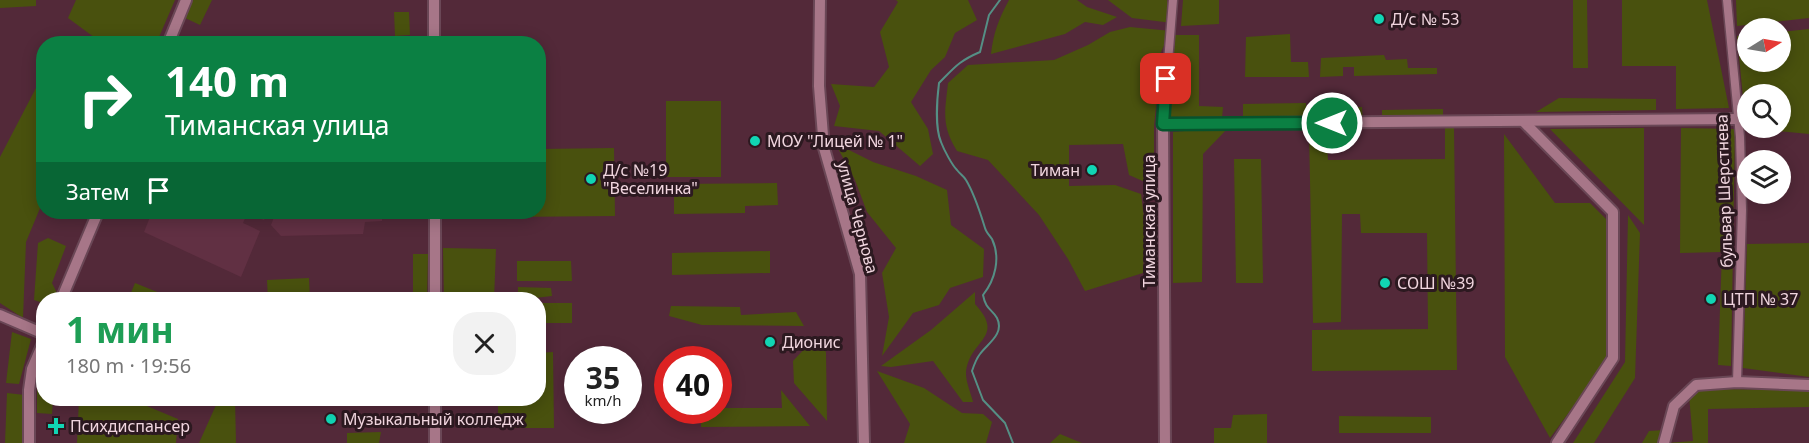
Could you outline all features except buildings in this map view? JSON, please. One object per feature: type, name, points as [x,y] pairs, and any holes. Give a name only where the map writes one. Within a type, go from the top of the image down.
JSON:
[{"type":"street","points":[[171,36],[186,0]]},
{"type":"street","points":[[434,0],[434,36]]},
{"type":"street","name":"улица Чернова","points":[[820,0],[819,87],[824,148],[860,274],[864,443]]},
{"type":"street","name":"Тиманская улица","points":[[1165,443],[1163,124],[1173,0]]},
{"type":"street","name":"бульвар Шерстнева","points":[[1727,0],[1737,119]]},
{"type":"street","points":[[1163,124],[1737,119]]},
{"type":"street","points":[[1524,122],[1613,212],[1613,358],[1557,443]]},
{"type":"street","name":"бульвар Шерстнева","points":[[1737,382],[1743,240],[1738,138]]},
{"type":"street","points":[[64,292],[95,219]]},
{"type":"street","points":[[435,219],[435,292]]},
{"type":"street","points":[[0,315],[36,331]]},
{"type":"street","points":[[29,443],[29,390],[36,360]]},
{"type":"street","points":[[1664,443],[1674,406],[1696,385],[1737,382],[1809,385]]},
{"type":"street","points":[[435,406],[435,443]]},
{"type":"shaded area","points":[[149,219],[245,219],[243,223],[260,231],[241,277],[144,232]]},
{"type":"shaded area","points":[[273,219],[382,219],[382,221],[365,222],[363,234],[281,236],[271,225]]},
{"type":"green space","points":[[0,0],[36,0],[36,6],[0,8]]},
{"type":"green space","points":[[76,0],[175,0],[159,36],[92,36],[68,18]]},
{"type":"green space","points":[[190,0],[212,0],[200,25],[183,17]]},
{"type":"green space","points":[[896,0],[968,0],[977,20],[955,33],[945,57],[931,70],[911,102],[928,129],[933,154],[920,166],[879,131],[834,126],[840,106],[831,84],[874,87],[889,67],[880,32],[898,2]]},
{"type":"green space","points":[[1009,0],[1077,0],[1087,7],[1117,17],[1103,25],[1085,22],[1065,34],[991,54],[997,26]]},
{"type":"green space","points":[[1108,0],[1167,0],[1172,23],[1132,18]]},
{"type":"green space","points":[[1183,0],[1219,0],[1219,24],[1181,26]]},
{"type":"green space","points":[[1573,0],[1587,0],[1588,68],[1573,68]]},
{"type":"green space","points":[[1622,0],[1707,0],[1729,108],[1676,109],[1676,66],[1622,66]]},
{"type":"green space","points":[[1736,0],[1809,0],[1809,18],[1791,20],[1791,18],[1737,18],[1737,26]]},
{"type":"green space","points":[[394,12],[409,12],[410,35],[395,36]]},
{"type":"green space","points":[[1130,27],[1171,31],[1151,73],[1157,96],[1154,126],[1154,186],[1129,175],[1123,144],[1069,145],[1069,186],[1115,185],[1141,194],[1145,226],[1143,273],[1085,291],[1068,259],[1039,215],[988,160],[957,151],[946,126],[948,83],[968,65],[1054,60],[1110,32]]},
{"type":"green space","points":[[1809,29],[1809,134],[1791,132],[1791,84],[1742,84],[1741,72],[1791,72],[1791,31]]},
{"type":"green space","points":[[1290,34],[1291,62],[1308,62],[1309,77],[1245,77],[1246,37]]},
{"type":"green space","points":[[1175,35],[1199,35],[1199,106],[1223,107],[1222,118],[1170,117]]},
{"type":"green space","points":[[1384,55],[1386,60],[1407,59],[1408,68],[1437,68],[1437,74],[1354,76],[1354,67],[1343,67],[1343,76],[1320,77],[1321,58]]},
{"type":"green space","points":[[36,88],[36,218],[26,242],[23,318],[0,303],[0,157]]},
{"type":"green space","points":[[1559,98],[1656,99],[1656,110],[1536,112]]},
{"type":"green space","points":[[666,101],[721,101],[721,177],[666,177]]},
{"type":"green space","points":[[1306,103],[1306,119],[1243,120],[1243,104]]},
{"type":"green space","points":[[1362,107],[1363,120],[1325,121],[1324,108]]},
{"type":"green space","points":[[1443,109],[1443,118],[1382,119],[1382,110]]},
{"type":"green space","points":[[1229,127],[1203,154],[1202,282],[1173,283],[1173,132]]},
{"type":"green space","points":[[1445,128],[1454,128],[1457,370],[1312,371],[1312,330],[1428,329],[1427,233],[1361,233],[1360,214],[1342,214],[1341,322],[1313,323],[1309,133],[1326,133],[1328,160],[1445,159]]},
{"type":"green space","points":[[1644,128],[1644,225],[1550,129]]},
{"type":"green space","points":[[1681,128],[1735,129],[1731,366],[1718,365],[1722,252],[1680,253]]},
{"type":"green space","points":[[1504,134],[1555,203],[1590,203],[1608,221],[1609,358],[1550,438],[1505,357]]},
{"type":"green space","points":[[835,143],[873,162],[916,176],[947,190],[951,225],[984,249],[983,277],[950,288],[939,305],[913,313],[882,356],[889,317],[882,273],[896,248],[867,212],[855,180]]},
{"type":"green space","points":[[614,148],[615,216],[546,217],[546,149]]},
{"type":"green space","points":[[1234,159],[1261,159],[1263,283],[1236,283]]},
{"type":"green space","points":[[777,183],[778,205],[745,206],[745,213],[674,214],[674,184]]},
{"type":"green space","points":[[1628,215],[1640,233],[1635,378],[1594,443],[1573,443],[1625,362]]},
{"type":"green space","points":[[48,238],[66,246],[52,283],[56,292],[36,292],[36,301],[34,300],[38,243]]},
{"type":"green space","points":[[1809,243],[1809,377],[1743,368],[1747,244]]},
{"type":"green space","points":[[443,248],[496,249],[494,292],[444,292]]},
{"type":"green space","points":[[770,251],[770,273],[672,275],[672,253]]},
{"type":"green space","points":[[413,254],[428,254],[427,292],[413,292]]},
{"type":"green space","points":[[517,261],[571,261],[572,281],[517,281]]},
{"type":"green space","points":[[309,278],[310,292],[268,292],[267,280]]},
{"type":"green space","points":[[135,283],[157,292],[131,292]]},
{"type":"green space","points":[[518,287],[551,288],[552,296],[546,297],[546,292],[518,292]]},
{"type":"green space","points":[[975,292],[975,304],[984,316],[987,332],[968,362],[966,374],[973,402],[963,402],[933,361],[891,367],[881,366],[931,330]]},
{"type":"green space","points":[[546,303],[572,303],[572,323],[546,323]]},
{"type":"green space","points":[[671,306],[740,307],[741,315],[796,312],[804,326],[702,325],[669,316]]},
{"type":"green space","points":[[12,332],[31,339],[19,384],[6,383]]},
{"type":"green space","points":[[823,342],[826,353],[827,421],[794,383],[793,361],[808,345]]},
{"type":"green space","points":[[546,352],[553,352],[554,428],[498,428],[498,406],[546,406]]},
{"type":"green space","points":[[877,371],[924,388],[962,413],[983,414],[992,422],[986,443],[904,443],[910,424]]},
{"type":"green space","points":[[1705,389],[1809,390],[1809,407],[1708,409],[1708,443],[1667,443],[1693,441],[1689,395]]},
{"type":"green space","points":[[781,390],[810,426],[701,427],[701,424],[732,424],[732,408],[782,408]]},
{"type":"green space","points":[[7,393],[25,395],[23,443],[5,443]]},
{"type":"green space","points":[[37,406],[53,406],[52,414],[37,413]]},
{"type":"green space","points":[[79,406],[147,406],[178,419],[176,443],[77,443]]},
{"type":"green space","points":[[216,406],[235,406],[236,443],[199,443]]},
{"type":"green space","points":[[1267,414],[1267,443],[1214,443],[1214,428],[1231,428],[1233,415]]},
{"type":"green space","points":[[1339,416],[1431,417],[1431,433],[1339,433]]},
{"type":"green space","points":[[1664,430],[1660,443],[1642,443],[1649,431]]},
{"type":"green space","points":[[381,432],[379,443],[347,443],[347,433]]},
{"type":"green space","points":[[1060,434],[1082,443],[1050,443]]},
{"type":"waterway","points":[[1000,0],[989,15],[980,52],[962,62],[939,83],[937,121],[944,149],[969,186],[985,229],[995,246],[995,269],[991,283],[983,295],[987,306],[997,318],[999,329],[975,362],[972,371],[983,400],[1005,423],[1013,443]]},
{"type":"place","name":"Д/с № 53","points":[[1379,19]]},
{"type":"place","name":"МОУ \"Лицей № 1\"","points":[[755,141]]},
{"type":"place","name":"Тиман","points":[[1092,170]]},
{"type":"place","name":"Д/с №19 \"Веселинка\"","points":[[591,179]]},
{"type":"place","name":"СОШ №39","points":[[1385,283]]},
{"type":"place","name":"ЦТП № 37","points":[[1711,299]]},
{"type":"place","name":"Дионис","points":[[770,342]]},
{"type":"place","name":"Музыкальный колледж","points":[[331,419]]},
{"type":"place","name":"Психдиспансер","points":[[56,426]]},
{"type":"route","points":[[1166,79],[1163,124],[1332,123]]}]
